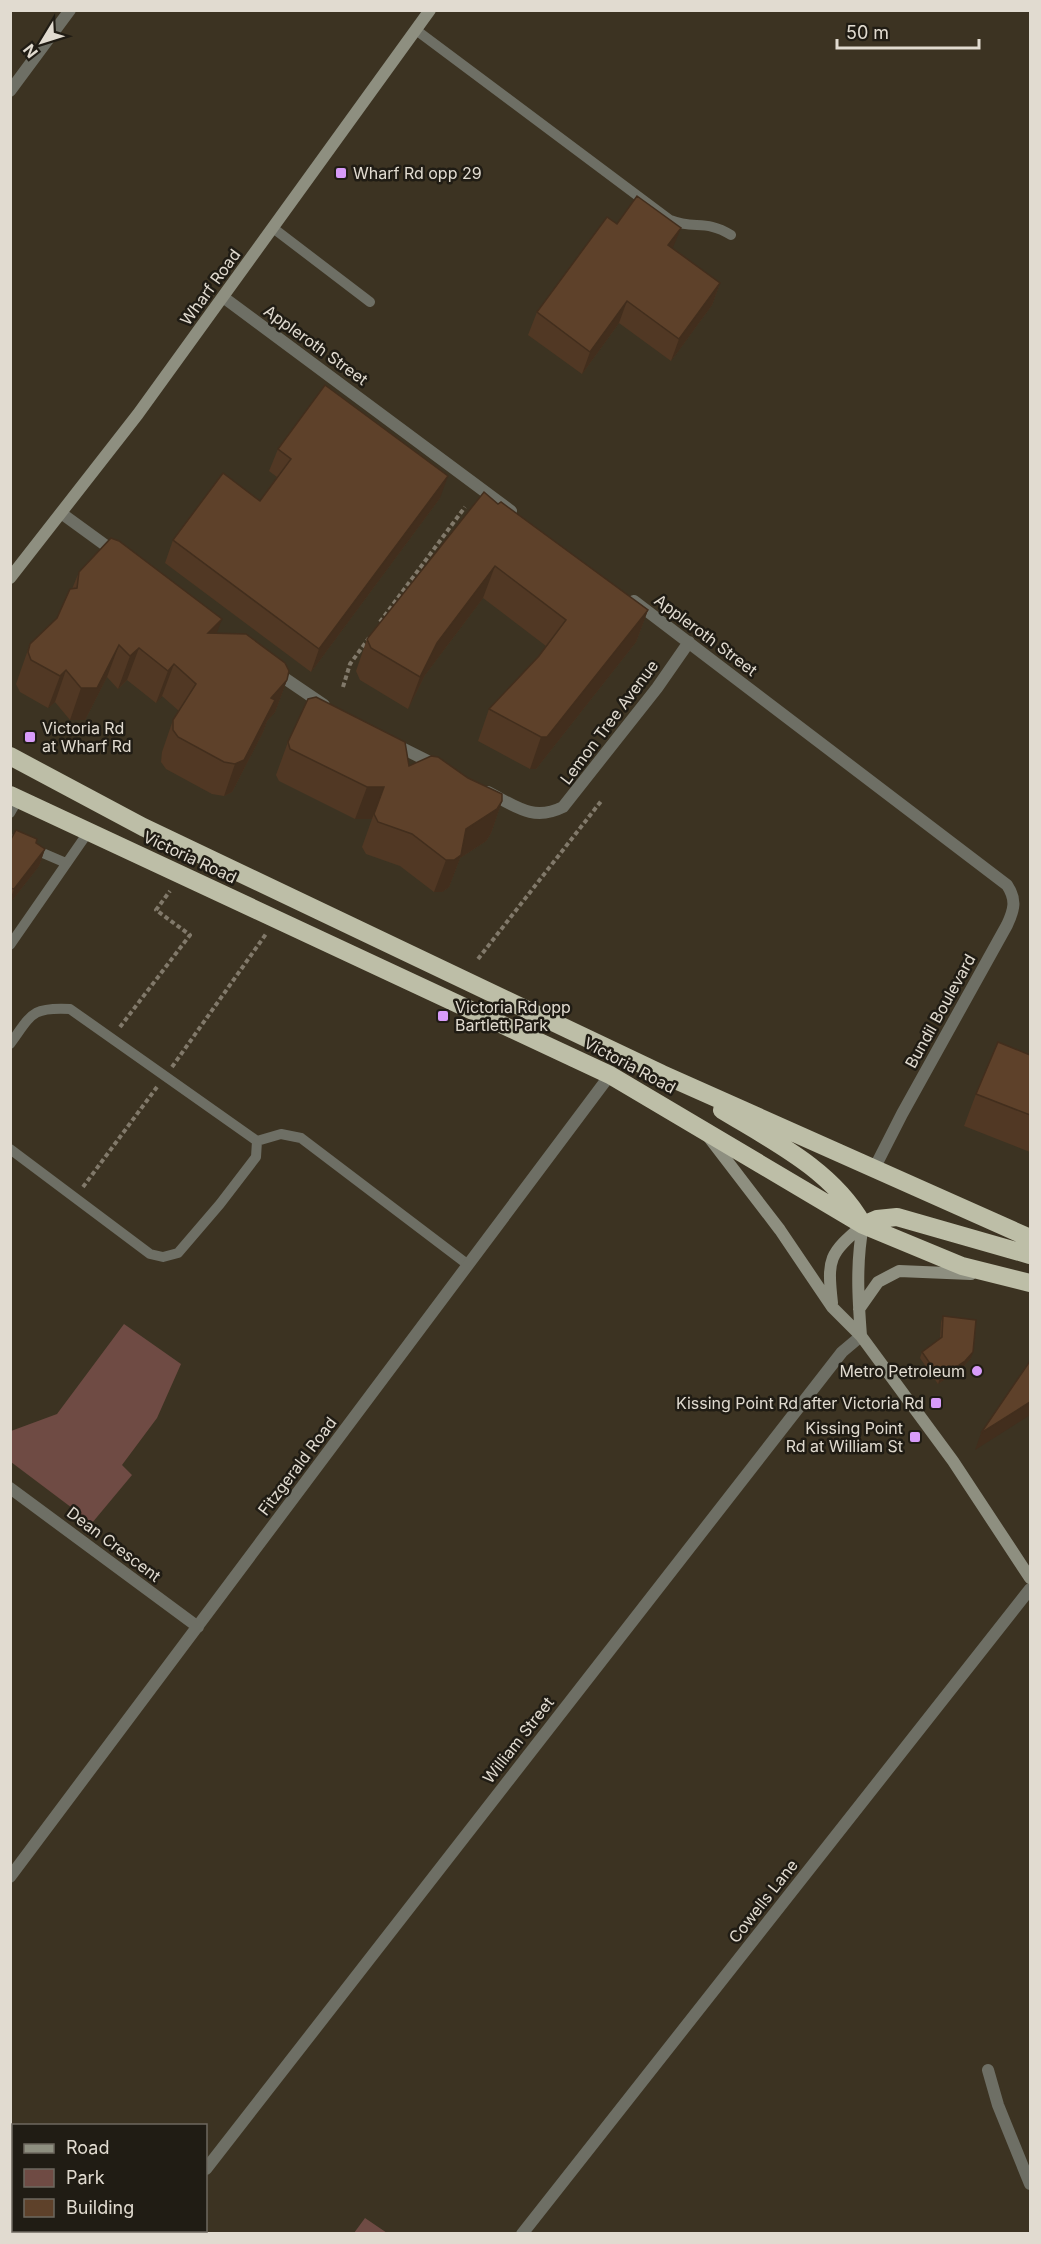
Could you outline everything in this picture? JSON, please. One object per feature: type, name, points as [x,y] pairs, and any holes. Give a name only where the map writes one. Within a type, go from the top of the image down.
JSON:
[{"type":"highway","name":"Victoria Road","points":[[10,756],[143,827],[662,1074],[1030,1238]]},
{"type":"highway","name":"Victoria Road","points":[[13,802],[89,831],[610,1075],[700,1126],[863,1225],[934,1255],[993,1275],[1030,1283]]},
{"type":"highway","points":[[662,1074],[781,1147],[837,1186],[863,1225],[877,1219],[897,1217],[1030,1255]]},
{"type":"street","points":[[10,92],[70,10]]},
{"type":"street","name":"Wharf Road","points":[[10,578],[223,297],[430,10]]},
{"type":"street","name":"Appleroth Street","points":[[223,297],[522,518]]},
{"type":"street","points":[[61,513],[126,561]]},
{"type":"street","name":"Appleroth Street","points":[[626,595],[992,875]]},
{"type":"street","name":"Lemon Tree Avenue","points":[[472,784],[531,814],[548,814],[563,807],[650,697],[689,642]]},
{"type":"street","points":[[265,664],[337,713]]},
{"type":"street","points":[[381,737],[452,773]]},
{"type":"street","name":"Bundil Boulevard","points":[[875,1167],[1013,911],[1012,893],[1007,885],[992,875]]},
{"type":"street","name":"Fitzgerald Road","points":[[10,1877],[610,1075]]},
{"type":"street","points":[[700,1126],[780,1230],[832,1307],[861,1336],[953,1461],[1030,1578]]},
{"type":"street","points":[[832,1307],[829,1275],[832,1256],[836,1248],[863,1225]]},
{"type":"street","points":[[861,1336],[857,1253],[863,1225]]},
{"type":"street","points":[[859,1309],[878,1282],[899,1270],[993,1275]]},
{"type":"street","name":"William Street","points":[[207,2168],[834,1362],[861,1336]]},
{"type":"street","name":"Dean Crescent","points":[[10,1488],[198,1628]]},
{"type":"street","name":"Cowells Lane","points":[[522,2234],[1030,1589]]},
{"type":"street","points":[[988,2070],[998,2105],[1030,2184]]},
{"type":"lane","points":[[416,30],[670,220],[683,225],[710,224],[731,235]]},
{"type":"lane","points":[[273,228],[370,302]]},
{"type":"lane","points":[[13,938],[89,831]]},
{"type":"lane","points":[[10,839],[66,863]]},
{"type":"lane","points":[[10,1044],[31,1016],[44,1008],[70,1009],[257,1141]]},
{"type":"lane","points":[[257,1141],[280,1134],[301,1138],[467,1264]]},
{"type":"lane","points":[[10,1149],[150,1254],[163,1257],[178,1253],[220,1204],[255,1157],[257,1141]]},
{"type":"path","points":[[377,627],[465,507]]},
{"type":"path","points":[[343,687],[350,664],[370,636]]},
{"type":"path","points":[[478,959],[602,800]]},
{"type":"path","points":[[112,1037],[190,935],[156,910],[170,891]]},
{"type":"path","points":[[76,1198],[266,934]]},
{"type":"green space","points":[[124,1324],[181,1364],[157,1418],[122,1465],[132,1475],[92,1523],[11,1462],[11,1431],[57,1414]]},
{"type":"green space","points":[[365,2218],[387,2233],[354,2233]]},
{"type":"building","points":[[637,196],[681,228],[668,245],[720,283],[679,339],[627,301],[590,352],[537,312],[607,217],[617,224]]},
{"type":"building","points":[[325,385],[448,476],[319,649],[173,540],[223,473],[260,501],[291,459],[278,449]]},
{"type":"building","points":[[484,492],[498,504],[501,502],[648,610],[547,737],[541,737],[489,709],[539,656],[566,620],[495,566],[437,643],[420,677],[371,648],[367,639]]},
{"type":"building","points":[[111,538],[119,541],[222,619],[208,633],[246,634],[285,663],[289,671],[287,680],[271,698],[275,700],[244,760],[235,764],[224,762],[178,737],[173,730],[173,720],[196,684],[174,664],[168,671],[139,648],[130,656],[119,645],[97,688],[81,688],[66,670],[60,676],[31,660],[28,652],[30,644],[57,618],[70,589],[77,588],[79,572]]},
{"type":"building","points":[[316,697],[405,742],[409,766],[431,756],[438,757],[468,778],[502,794],[502,801],[497,809],[466,829],[461,855],[454,860],[446,860],[412,834],[378,822],[374,814],[384,787],[367,787],[290,749],[288,742],[308,699]]},
{"type":"building","points":[[16,830],[37,839],[36,843],[45,849],[14,889],[10,888],[10,841]]},
{"type":"building","points":[[998,1042],[1030,1055],[1030,1115],[976,1094]]},
{"type":"building","points":[[943,1316],[976,1320],[973,1352],[965,1361],[940,1378],[922,1352],[942,1337]]},
{"type":"building","points":[[1030,1361],[1030,1402],[981,1433]]},
{"type":"place","name":"Wharf Rd opp 29","points":[[341,173]]},
{"type":"place","name":"Victoria Rd at Wharf Rd","points":[[30,737]]},
{"type":"place","name":"Victoria Rd opp Bartlett Park","points":[[443,1016]]},
{"type":"place","name":"Metro Petroleum","points":[[977,1371]]},
{"type":"place","name":"Kissing Point Rd after Victoria Rd","points":[[936,1403]]},
{"type":"place","name":"Kissing Point Rd at William St","points":[[915,1437]]}]
